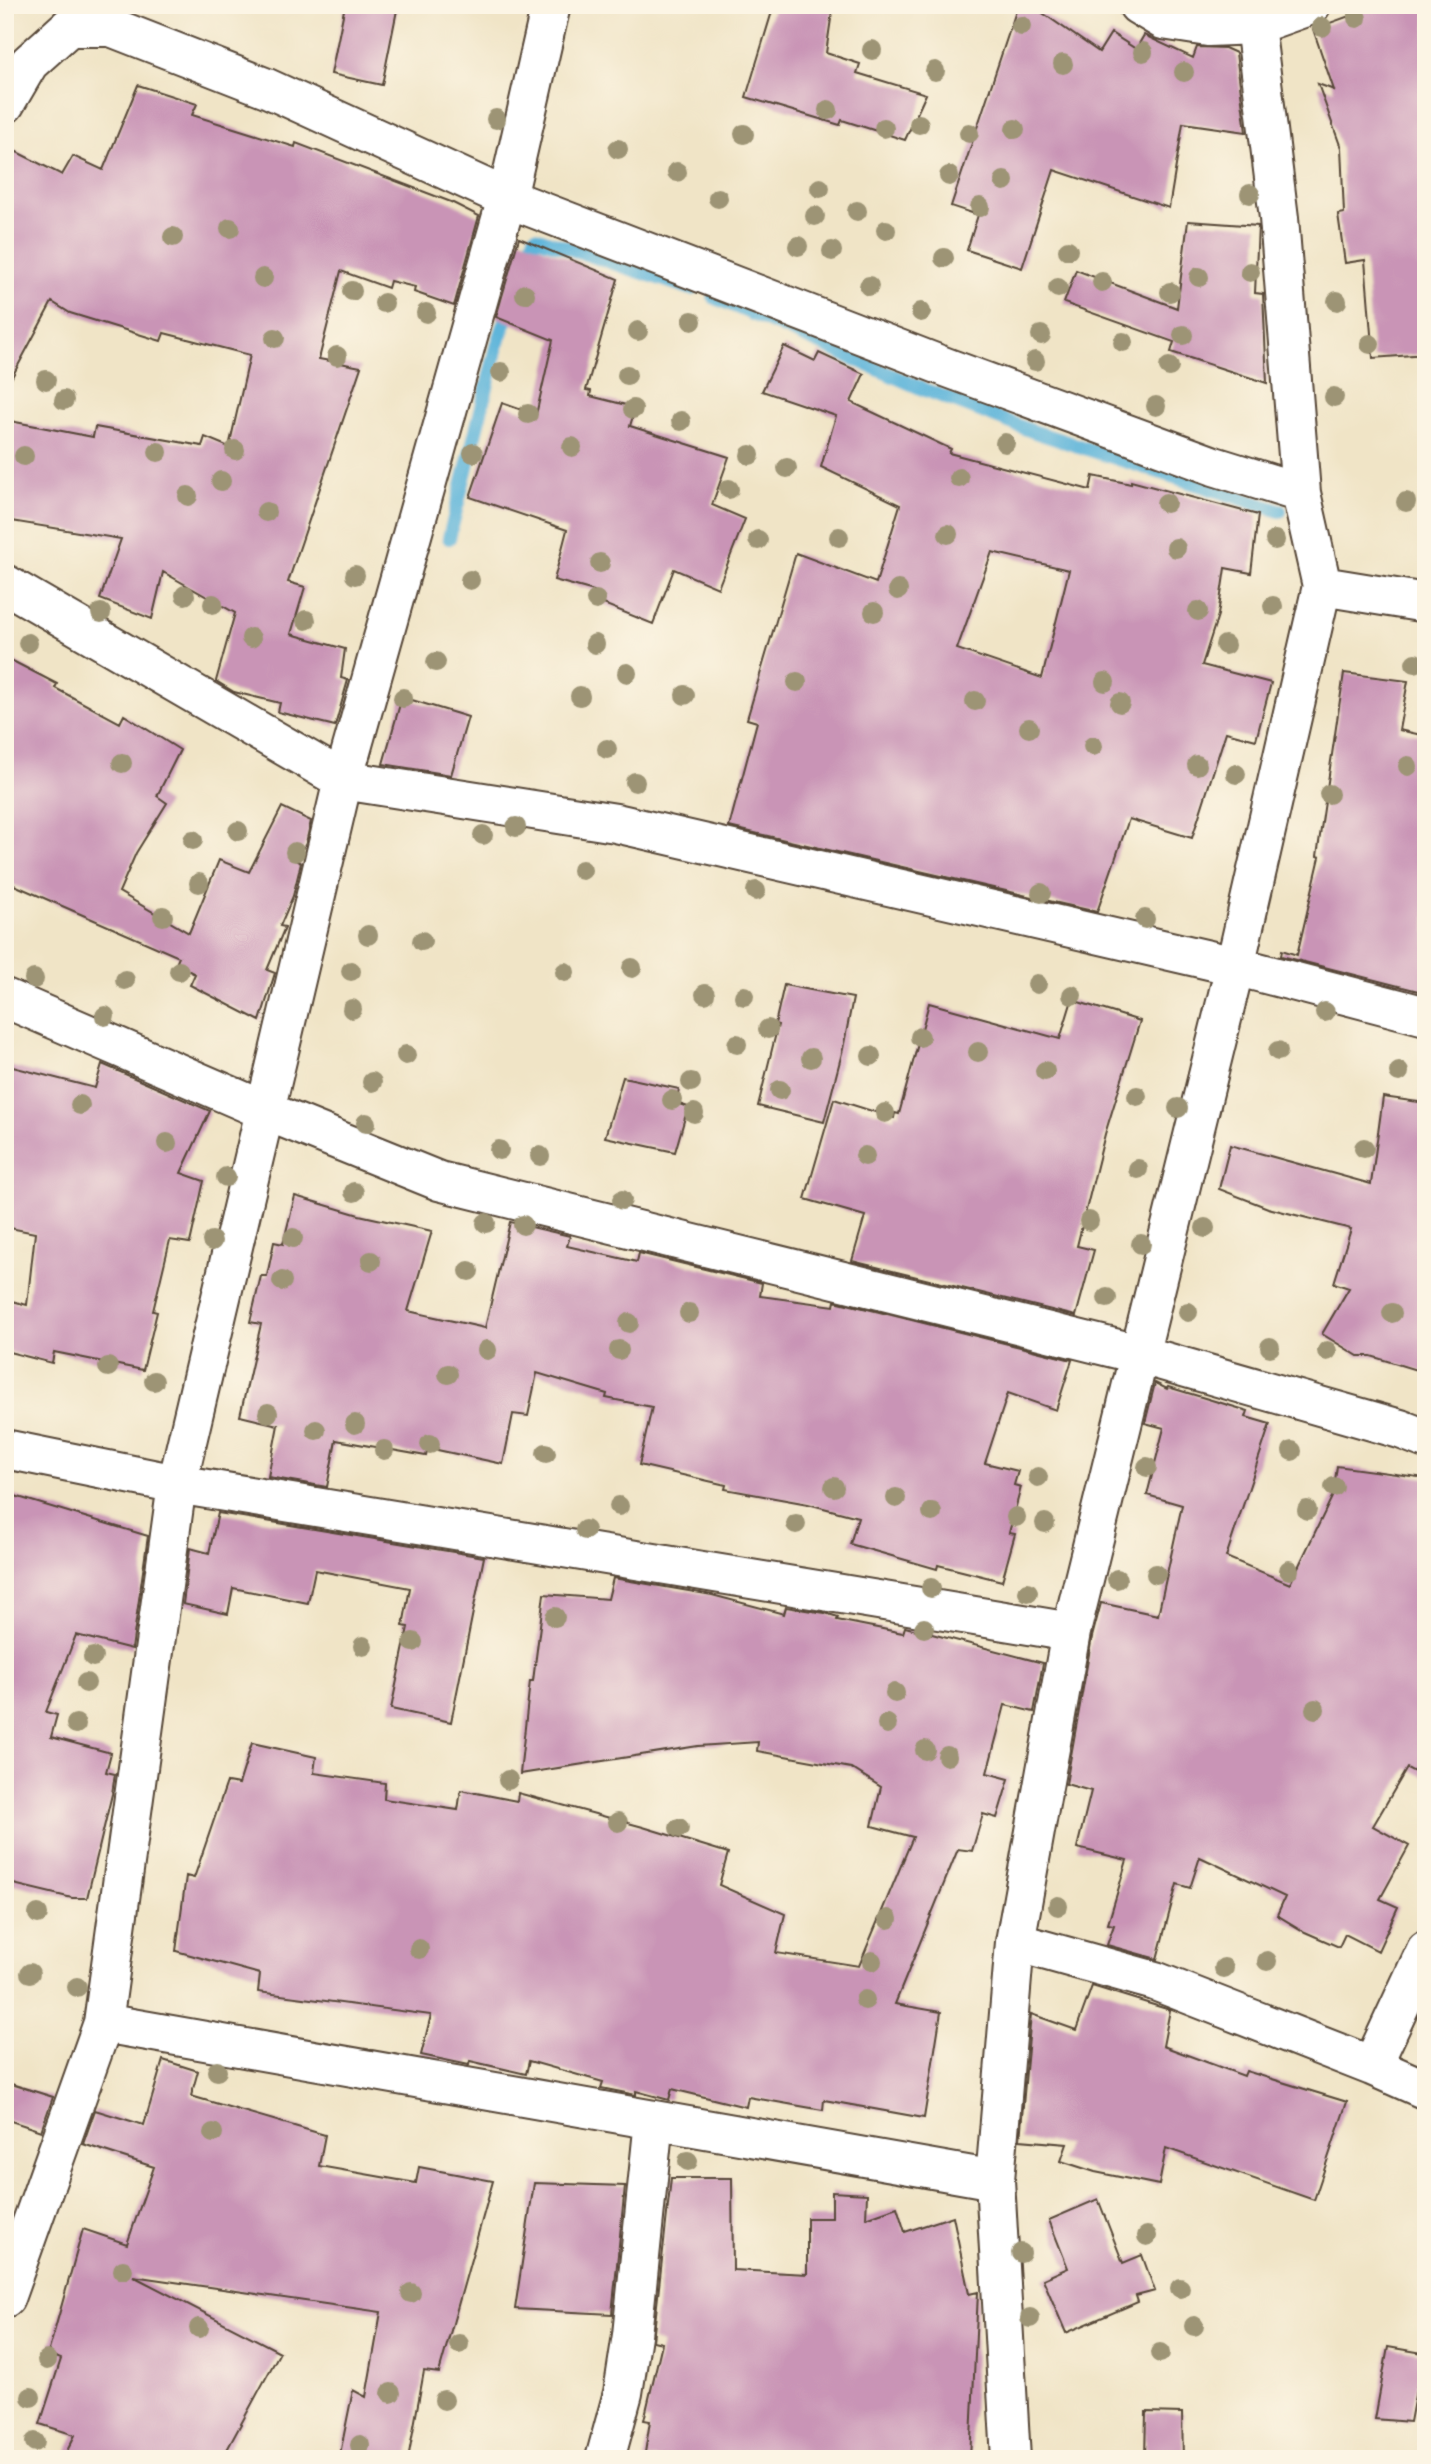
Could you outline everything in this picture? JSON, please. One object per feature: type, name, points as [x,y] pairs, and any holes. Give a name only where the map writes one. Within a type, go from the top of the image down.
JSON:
[{"type":"street","points":[[8,2285],[103,2023],[177,1484],[343,780],[507,198],[551,5]]},
{"type":"street","points":[[1138,5],[1163,20],[1208,27],[1251,15],[1311,5]]},
{"type":"street","points":[[1011,2459],[995,2180],[1016,1942],[1071,1632],[1236,966],[1322,586],[1301,493],[1279,218],[1251,15]]},
{"type":"street","points":[[5,104],[17,56],[69,26],[111,27],[267,88],[507,198],[961,373],[1214,466],[1301,493]]},
{"type":"street","points":[[5,584],[343,780],[616,823],[1236,966],[1426,1016]]},
{"type":"street","points":[[1322,586],[1426,603]]},
{"type":"street","points":[[5,999],[266,1111],[439,1181],[1138,1354],[1400,1429],[1426,1439]]},
{"type":"street","points":[[5,1449],[177,1484],[1071,1632]]},
{"type":"street","points":[[1016,1942],[1155,1981],[1372,2066],[1426,2090]]},
{"type":"street","points":[[1372,2066],[1426,1950]]},
{"type":"street","points":[[103,2023],[995,2180]]},
{"type":"street","points":[[605,2459],[623,2393],[632,2335],[653,2120]]},
{"type":"building","points":[[345,5],[398,5],[382,85],[331,74]]},
{"type":"building","points":[[774,5],[833,5],[826,53],[860,64],[857,73],[926,94],[905,140],[842,120],[840,125],[746,97]]},
{"type":"building","points":[[1018,5],[1031,5],[1099,52],[1111,33],[1136,49],[1144,35],[1193,58],[1197,47],[1225,48],[1236,53],[1246,132],[1183,123],[1169,208],[1054,170],[1022,268],[967,250],[978,215],[951,206]]},
{"type":"building","points":[[1380,5],[1426,5],[1426,354],[1373,358],[1365,260],[1345,263],[1338,214],[1344,213],[1341,148],[1318,84],[1334,90],[1313,29]]},
{"type":"building","points":[[138,85],[197,104],[192,115],[295,147],[296,143],[451,202],[479,216],[454,306],[414,292],[415,287],[390,281],[388,288],[341,271],[319,359],[361,367],[288,582],[305,587],[291,634],[345,649],[341,678],[348,680],[335,726],[278,712],[280,703],[234,692],[216,681],[235,613],[163,572],[152,619],[100,599],[121,539],[5,520],[5,420],[93,437],[95,427],[202,446],[205,437],[229,447],[250,355],[164,333],[161,341],[70,313],[52,302],[5,390],[5,146],[62,175],[73,156],[103,170]]},
{"type":"building","points":[[1188,221],[1258,226],[1255,293],[1263,294],[1267,383],[1171,352],[1174,342],[1064,303],[1076,270],[1177,308]]},
{"type":"building","points":[[519,238],[618,279],[586,390],[591,391],[590,396],[630,406],[627,415],[633,416],[630,426],[729,457],[712,505],[745,519],[718,588],[674,569],[653,624],[591,599],[594,591],[554,580],[567,530],[470,497],[502,403],[536,415],[553,340],[496,317]]},
{"type":"building","points":[[784,346],[815,361],[819,353],[864,374],[851,402],[951,449],[949,453],[1090,490],[1093,476],[1131,484],[1131,481],[1258,515],[1251,573],[1225,568],[1218,615],[1202,665],[1271,683],[1256,740],[1226,732],[1192,838],[1129,819],[1097,912],[729,827],[757,722],[747,719],[796,553],[876,583],[900,505],[821,467],[836,416],[762,391]],"holes":[[[992,552],[1069,570],[1042,678],[957,649]]]},
{"type":"building","points":[[5,657],[57,684],[55,688],[120,723],[124,715],[180,750],[157,796],[167,803],[136,853],[119,892],[189,933],[219,860],[249,872],[282,807],[311,821],[306,843],[297,861],[301,863],[293,896],[280,926],[285,927],[267,970],[275,973],[260,1021],[190,985],[195,974],[176,964],[179,957],[5,881]]},
{"type":"building","points":[[1344,673],[1408,681],[1399,730],[1426,736],[1426,822],[1421,857],[1426,859],[1426,993],[1281,956],[1282,950],[1297,955],[1320,857],[1317,856]]},
{"type":"building","points":[[402,697],[468,717],[451,775],[383,764]]},
{"type":"building","points":[[784,985],[853,998],[824,1122],[758,1106],[778,1025],[775,1024]]},
{"type":"building","points":[[1072,1000],[1140,1021],[1105,1134],[1077,1246],[1094,1250],[1076,1316],[852,1261],[865,1216],[805,1199],[834,1099],[894,1118],[895,1113],[899,1114],[929,1003],[1060,1039]]},
{"type":"building","points":[[102,1064],[210,1111],[181,1173],[204,1181],[190,1243],[170,1240],[153,1311],[157,1312],[143,1370],[54,1352],[52,1363],[5,1351],[5,1299],[27,1305],[35,1233],[5,1227],[5,1065],[95,1088]]},
{"type":"building","points":[[623,1077],[679,1089],[676,1103],[688,1107],[675,1152],[605,1137]]},
{"type":"building","points":[[1383,1097],[1426,1103],[1426,1373],[1371,1356],[1358,1356],[1322,1334],[1349,1288],[1334,1283],[1351,1229],[1268,1208],[1219,1189],[1230,1145],[1371,1184]]},
{"type":"building","points":[[295,1196],[359,1215],[432,1231],[408,1311],[485,1328],[510,1222],[570,1236],[567,1246],[637,1262],[639,1253],[762,1283],[760,1296],[834,1306],[835,1301],[1072,1360],[1056,1410],[1008,1393],[985,1463],[1018,1471],[1014,1485],[1021,1487],[1009,1533],[1015,1534],[1002,1581],[938,1565],[937,1569],[850,1544],[858,1517],[808,1504],[725,1489],[726,1485],[639,1465],[652,1407],[606,1398],[607,1394],[537,1373],[528,1416],[513,1414],[503,1464],[428,1448],[426,1456],[336,1440],[327,1487],[268,1477],[278,1425],[240,1416],[261,1324],[250,1322],[261,1276],[267,1276],[274,1242],[283,1244]]},
{"type":"building","points":[[1155,1383],[1167,1389],[1168,1387],[1248,1411],[1246,1417],[1270,1424],[1226,1557],[1290,1584],[1333,1495],[1337,1466],[1426,1478],[1426,1778],[1407,1768],[1373,1826],[1409,1846],[1380,1899],[1398,1907],[1378,1951],[1345,1934],[1339,1947],[1305,1932],[1277,1915],[1285,1897],[1200,1857],[1190,1888],[1177,1884],[1157,1959],[1107,1945],[1114,1925],[1108,1924],[1127,1860],[1077,1848],[1091,1791],[1066,1784],[1092,1637],[1101,1603],[1158,1615],[1182,1505],[1147,1495],[1164,1428],[1145,1423]]},
{"type":"building","points":[[5,1493],[148,1536],[132,1649],[76,1635],[46,1712],[57,1715],[51,1737],[111,1753],[106,1772],[115,1774],[112,1794],[87,1898],[72,1898],[5,1882]]},
{"type":"building","points":[[218,1513],[484,1557],[451,1722],[391,1709],[408,1627],[403,1626],[410,1588],[315,1570],[308,1603],[233,1588],[228,1614],[183,1604],[190,1548],[209,1553]]},
{"type":"building","points":[[613,1578],[712,1595],[784,1614],[786,1607],[825,1613],[838,1617],[837,1620],[903,1633],[905,1627],[1043,1663],[1034,1712],[1005,1705],[987,1773],[1009,1779],[997,1818],[983,1814],[972,1851],[958,1849],[895,2004],[941,2012],[924,2118],[824,2100],[823,2110],[748,2097],[746,2107],[672,2089],[669,2100],[636,2091],[636,2095],[601,2088],[603,2082],[529,2061],[526,2074],[470,2061],[469,2065],[421,2055],[431,2015],[258,1992],[260,1974],[176,1951],[186,1876],[194,1878],[227,1782],[239,1784],[252,1743],[316,1757],[314,1773],[385,1783],[384,1799],[458,1810],[461,1790],[517,1801],[518,1793],[728,1853],[719,1885],[785,1914],[776,1953],[859,1966],[913,1837],[872,1826],[881,1787],[851,1768],[757,1751],[758,1742],[698,1746],[520,1774],[530,1681],[533,1681],[544,1594],[608,1599]]},
{"type":"building","points":[[1092,1986],[1170,2010],[1163,2046],[1244,2076],[1246,2071],[1347,2102],[1314,2200],[1166,2148],[1159,2185],[1095,2172],[1061,2161],[1067,2144],[1020,2140],[1031,2014],[1076,2030]]},
{"type":"building","points":[[163,2060],[198,2071],[191,2096],[325,2135],[319,2166],[416,2183],[419,2167],[493,2181],[439,2373],[424,2371],[408,2459],[339,2459],[353,2390],[366,2397],[381,2312],[133,2276],[280,2352],[222,2459],[63,2459],[75,2435],[40,2424],[61,2359],[48,2354],[83,2229],[127,2244],[154,2167],[83,2144],[95,2110],[144,2125]]},
{"type":"building","points":[[5,2082],[53,2097],[41,2131],[5,2119]]},
{"type":"building","points":[[671,2178],[732,2178],[733,2270],[807,2274],[807,2218],[832,2218],[832,2192],[867,2194],[866,2218],[897,2207],[905,2232],[953,2216],[969,2294],[978,2292],[970,2459],[644,2459],[650,2421],[644,2420],[662,2343],[653,2341]]},
{"type":"building","points":[[534,2183],[625,2186],[612,2314],[515,2309]]},
{"type":"building","points":[[1098,2199],[1123,2263],[1142,2255],[1155,2291],[1136,2296],[1138,2302],[1066,2333],[1043,2279],[1068,2268],[1049,2220]]},
{"type":"building","points":[[1388,2347],[1423,2353],[1410,2422],[1375,2419]]},
{"type":"building","points":[[1146,2412],[1182,2413],[1183,2459],[1145,2459]]},
{"type":"waterway","points":[[527,260],[535,237],[692,289]]},
{"type":"waterway","points":[[714,297],[923,389],[1032,431],[1280,511]]},
{"type":"waterway","points":[[449,538],[498,343],[512,303]]}]
